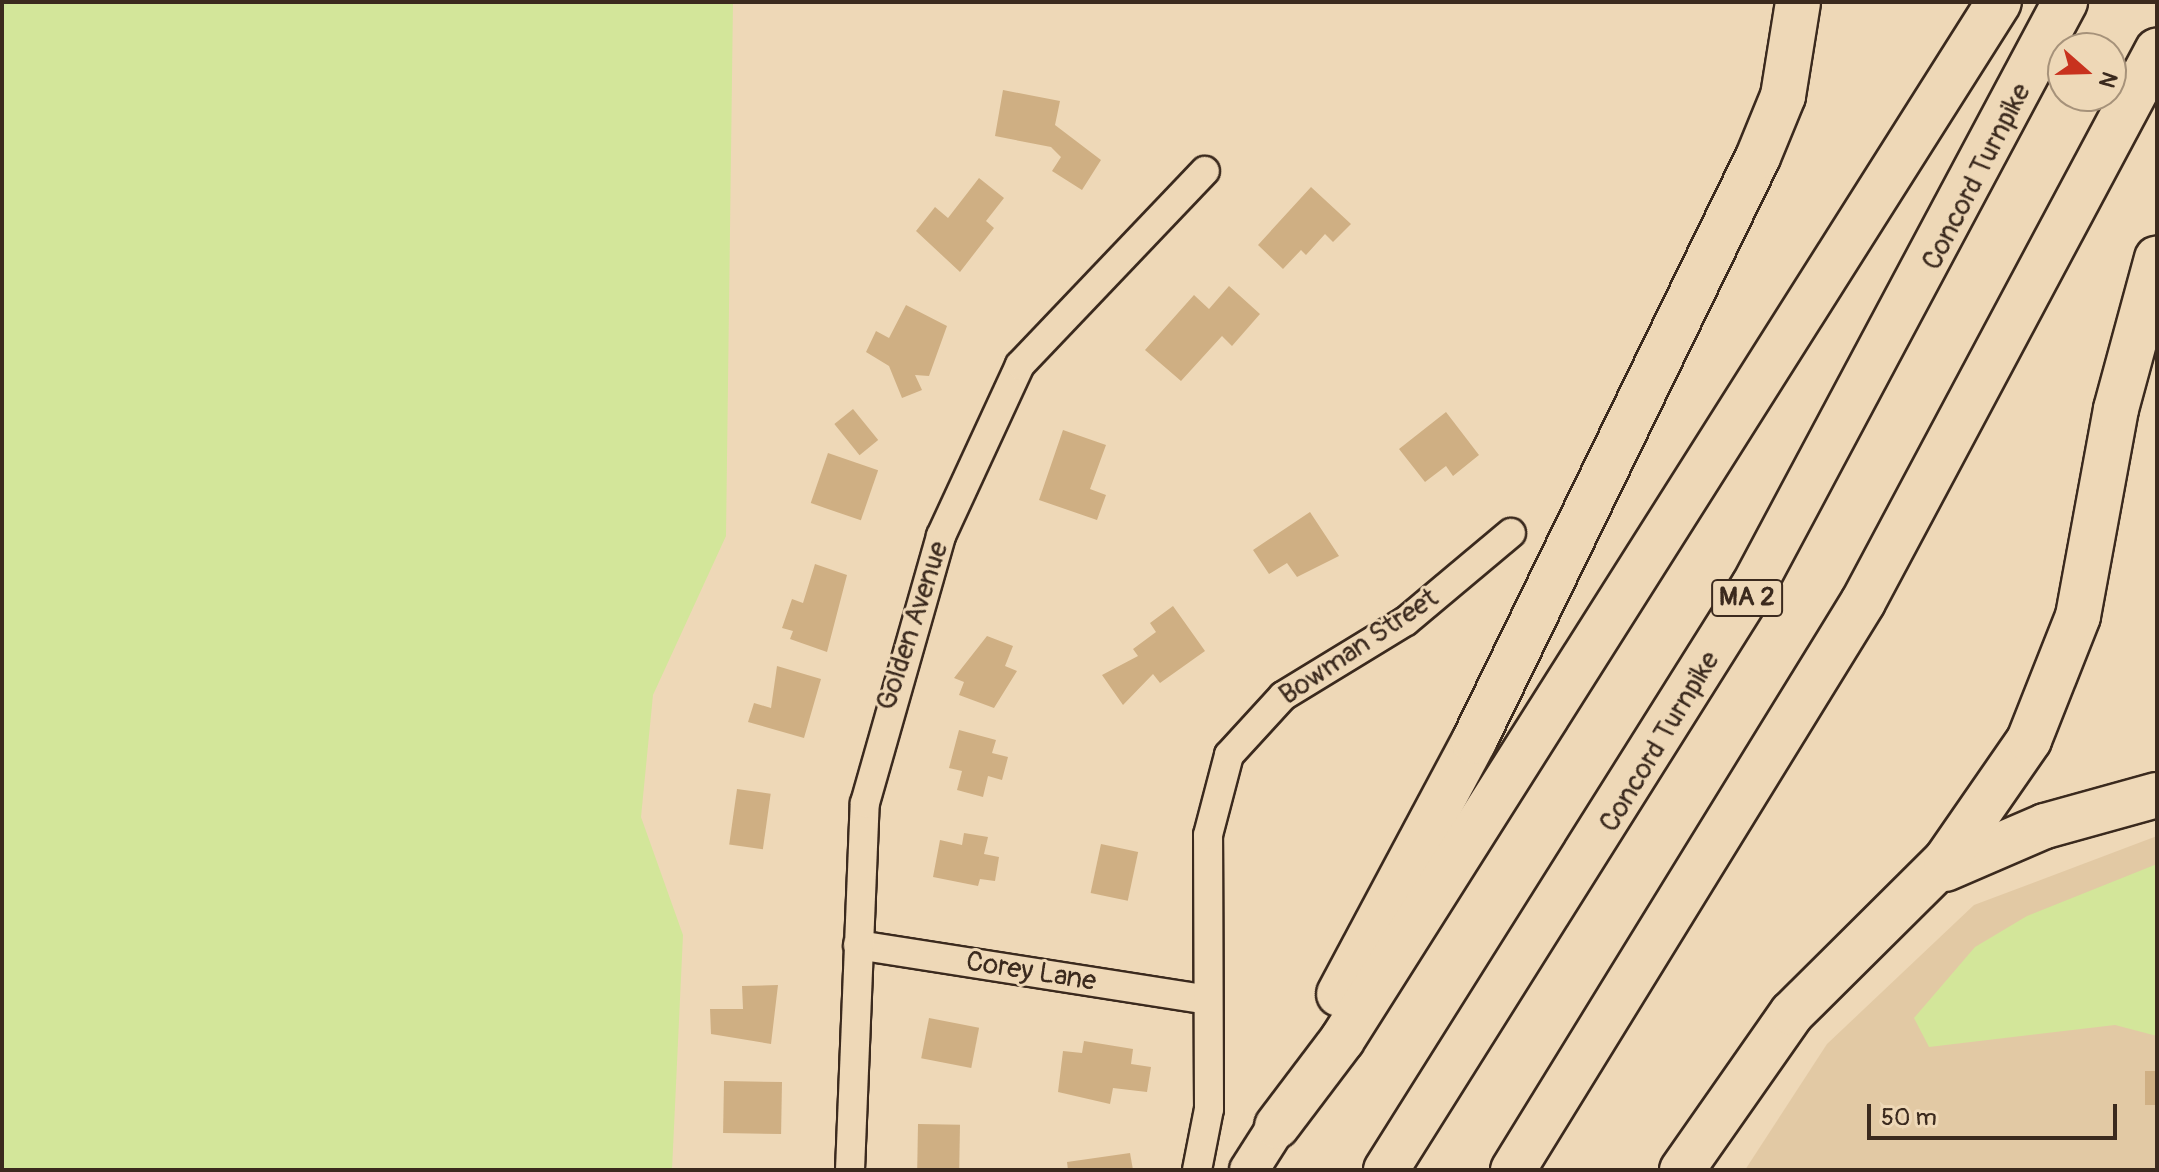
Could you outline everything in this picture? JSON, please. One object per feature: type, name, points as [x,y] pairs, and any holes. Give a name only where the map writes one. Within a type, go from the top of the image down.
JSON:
[{"type":"highway","points":[[1277,1126],[1763,147],[1786,86],[1798,2]]},
{"type":"highway","points":[[1277,1126],[1342,1040],[1999,2]]},
{"type":"highway","name":"Concord Turnpike","points":[[1386,1170],[1556,910],[1762,572],[2065,2]]},
{"type":"highway","points":[[1513,1170],[1863,602],[2157,51]]},
{"type":"highway","points":[[1682,1170],[1811,990],[1932,874],[1999,792],[2063,666],[2155,280]]},
{"type":"highway","points":[[1932,874],[2045,826],[2157,795]]},
{"type":"main road","points":[[1249,1170],[1277,1126]]},
{"type":"street","name":"Golden Avenue","points":[[850,1170],[862,827],[875,752],[941,536],[996,407],[1034,348],[1205,171]]},
{"type":"street","name":"Bowman Street","points":[[1197,1170],[1209,1109],[1204,999],[1213,800],[1248,729],[1302,681],[1406,621],[1511,533]]},
{"type":"street","name":"Corey Lane","points":[[858,945],[1204,999]]},
{"type":"shaded area","points":[[2157,836],[2157,1170],[1745,1170],[1827,1044],[1974,905]]},
{"type":"green space","points":[[2,2],[733,2],[726,536],[653,695],[641,817],[683,935],[672,1170],[2,1170]]},
{"type":"green space","points":[[2157,864],[2157,1036],[2115,1025],[1929,1047],[1914,1018],[1975,947],[2027,916]]},
{"type":"building","points":[[1003,90],[1060,101],[1055,125],[1101,160],[1082,190],[1052,171],[1061,157],[1051,147],[995,136]]},
{"type":"building","points":[[979,178],[1004,198],[986,221],[994,228],[960,272],[916,231],[935,207],[948,218]]},
{"type":"building","points":[[1311,187],[1351,224],[1333,242],[1325,234],[1306,255],[1301,250],[1283,269],[1258,245]]},
{"type":"building","points":[[1229,286],[1260,314],[1232,346],[1222,336],[1181,381],[1145,350],[1194,295],[1209,309]]},
{"type":"building","points":[[906,305],[947,326],[929,376],[915,375],[922,390],[902,398],[889,366],[866,352],[876,331],[889,338]]},
{"type":"building","points":[[853,409],[878,440],[860,455],[834,424]]},
{"type":"building","points":[[1446,412],[1479,455],[1453,476],[1446,466],[1425,482],[1399,449]]},
{"type":"building","points":[[1063,430],[1106,445],[1090,489],[1106,495],[1097,520],[1039,500]]},
{"type":"building","points":[[828,453],[878,470],[861,520],[811,503]]},
{"type":"building","points":[[1310,512],[1339,556],[1297,577],[1287,563],[1269,574],[1253,550]]},
{"type":"building","points":[[815,564],[847,575],[827,652],[790,639],[793,631],[782,628],[792,599],[803,603]]},
{"type":"building","points":[[1173,606],[1205,651],[1160,683],[1153,674],[1123,705],[1102,675],[1138,656],[1133,649],[1156,632],[1150,623]]},
{"type":"building","points":[[987,636],[1013,646],[1005,666],[1017,671],[994,708],[959,695],[964,682],[954,678]]},
{"type":"building","points":[[777,666],[821,679],[804,738],[748,722],[754,703],[771,708]]},
{"type":"building","points":[[959,730],[996,740],[992,753],[1008,757],[1002,780],[988,776],[983,797],[957,790],[962,771],[949,768]]},
{"type":"building","points":[[737,789],[771,794],[763,849],[729,844]]},
{"type":"building","points":[[964,833],[988,837],[984,854],[999,857],[995,881],[980,879],[978,886],[933,877],[940,840],[962,845]]},
{"type":"building","points":[[1101,844],[1138,852],[1128,901],[1091,893]]},
{"type":"building","points":[[778,985],[771,1044],[711,1034],[710,1009],[743,1009],[742,986]]},
{"type":"building","points":[[929,1018],[979,1028],[971,1068],[921,1058]]},
{"type":"building","points":[[1084,1041],[1133,1049],[1131,1064],[1151,1067],[1147,1092],[1113,1088],[1110,1104],[1058,1092],[1063,1051],[1082,1053]]},
{"type":"building","points":[[2145,1071],[2157,1071],[2157,1105],[2145,1105]]},
{"type":"building","points":[[724,1081],[782,1082],[781,1134],[723,1133]]},
{"type":"building","points":[[918,1124],[960,1125],[959,1170],[917,1170]]},
{"type":"building","points":[[1130,1153],[1133,1170],[1068,1170],[1067,1162]]}]
